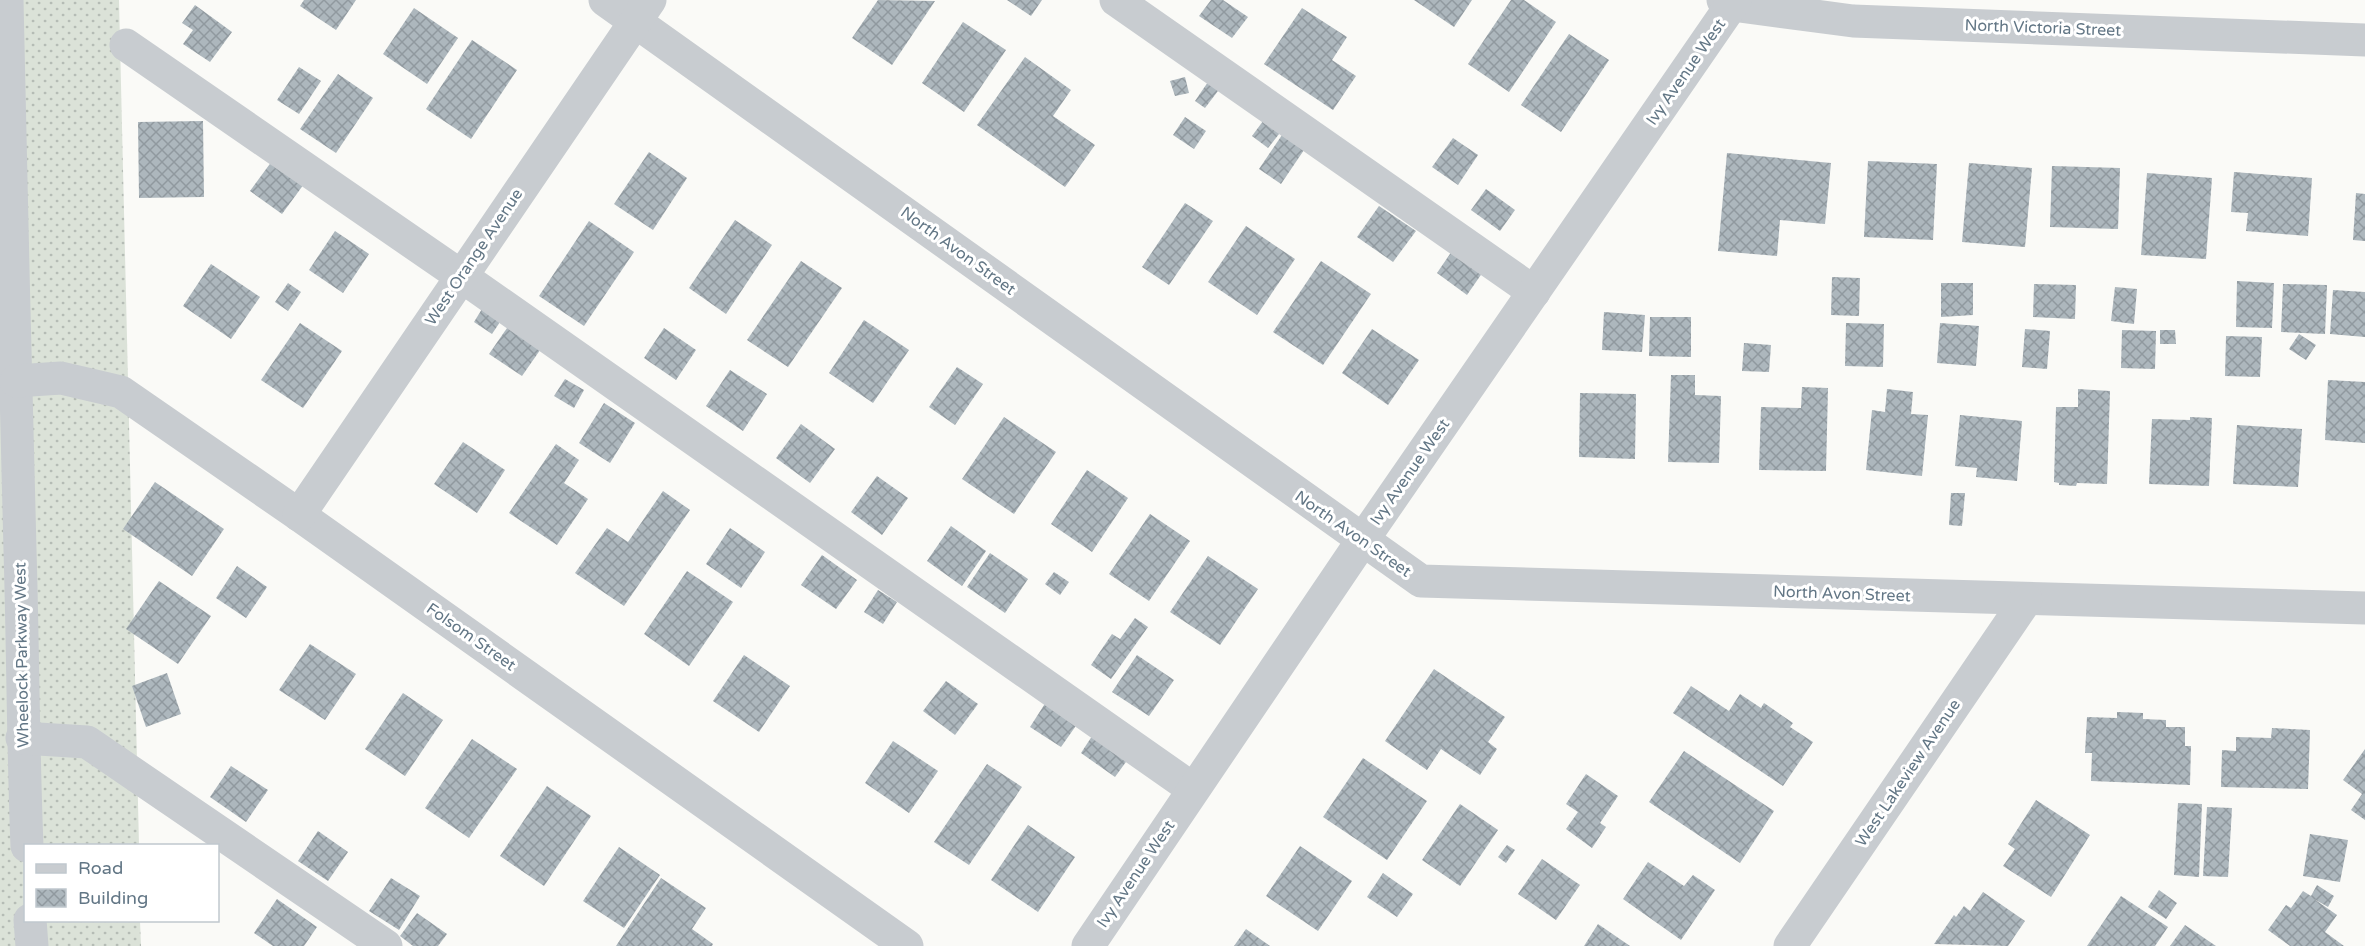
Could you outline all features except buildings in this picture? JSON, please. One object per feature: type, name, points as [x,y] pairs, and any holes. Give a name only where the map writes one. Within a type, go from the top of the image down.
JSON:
[{"type":"street","name":"Wheelock Parkway West","points":[[7,0],[11,264],[16,381],[9,464],[27,844]]},
{"type":"street","name":"North Avon Street","points":[[605,0],[643,11],[1362,541],[1421,581],[2365,609]]},
{"type":"street","points":[[1116,0],[1534,292]]},
{"type":"street","name":"Ivy Avenue West","points":[[1088,946],[1730,2]]},
{"type":"street","name":"North Victoria Street","points":[[1730,2],[1853,21],[2365,40]]},
{"type":"street","name":"West Orange Avenue","points":[[298,515],[643,11]]},
{"type":"street","points":[[126,45],[461,276],[1193,789]]},
{"type":"street","name":"Folsom Street","points":[[16,381],[61,378],[121,392],[908,946]]},
{"type":"street","name":"West Lakeview Avenue","points":[[1790,946],[2026,600]]},
{"type":"street","points":[[22,738],[87,742],[386,946]]},
{"type":"street","points":[[30,922],[32,946]]},
{"type":"shaded area","points":[[0,0],[119,0],[139,844],[24,844],[24,922],[140,922],[141,946],[0,946]]}]
